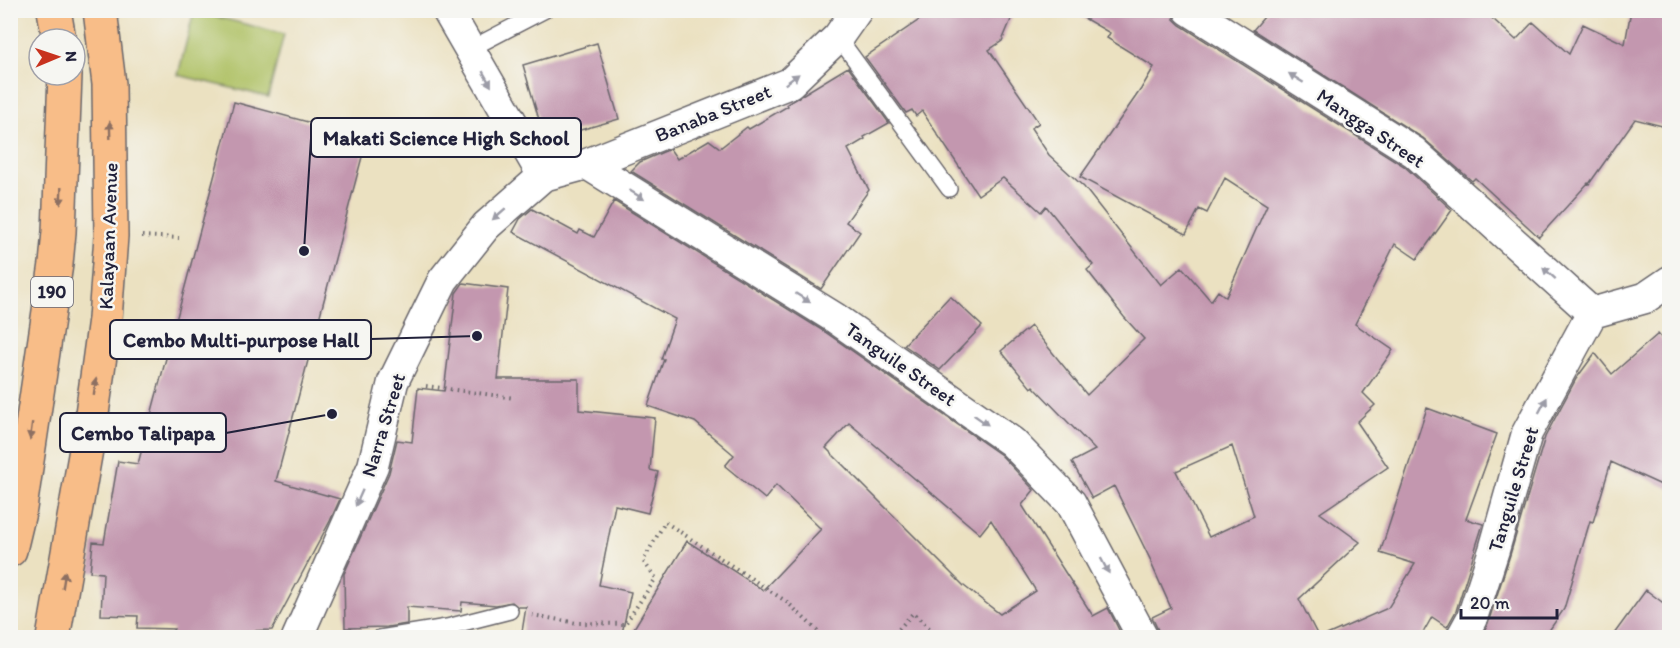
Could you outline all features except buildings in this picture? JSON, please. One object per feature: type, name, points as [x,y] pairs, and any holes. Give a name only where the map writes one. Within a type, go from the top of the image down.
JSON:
[{"type":"main road","points":[[54,10],[57,27]]},
{"type":"main road","name":"Kalayaan Avenue","points":[[53,638],[91,421],[105,319],[111,236],[109,84],[100,10]]},
{"type":"main road","name":"190","points":[[10,550],[20,508],[57,254],[64,87]]},
{"type":"street","points":[[447,10],[543,176]]},
{"type":"street","name":"Banaba Street","points":[[543,176],[587,164],[790,83],[838,37],[857,10]]},
{"type":"street","name":"Mangga Street","points":[[1189,10],[1414,152],[1592,313]]},
{"type":"street","name":"Tanguile Street","points":[[587,164],[835,318],[1012,442],[1071,503],[1143,638]]},
{"type":"street","name":"Narra Street","points":[[297,638],[373,466],[393,381],[443,280],[486,226],[543,176]]},
{"type":"street","points":[[1592,313],[1645,298],[1670,281]]},
{"type":"street","name":"Tanguile Street","points":[[1461,638],[1476,607],[1527,433],[1592,313]]},
{"type":"lane","points":[[470,49],[545,10]]},
{"type":"lane","points":[[838,37],[949,189]]},
{"type":"lane","points":[[380,638],[447,627],[510,611]]},
{"type":"path","points":[[393,381],[514,398]]},
{"type":"path","points":[[129,434],[146,431],[189,444]]},
{"type":"path","points":[[510,611],[577,623],[625,624],[656,578],[642,561],[665,522],[788,602],[825,638]]},
{"type":"path","points":[[891,638],[913,613],[940,638]]},
{"type":"green space","points":[[194,11],[284,34],[268,97],[178,75]]},
{"type":"place","name":"Makati Science High School","points":[[304,251]]},
{"type":"place","name":"Cembo Multi-purpose Hall","points":[[477,336]]},
{"type":"place","name":"Cembo Talipapa","points":[[332,414]]}]
